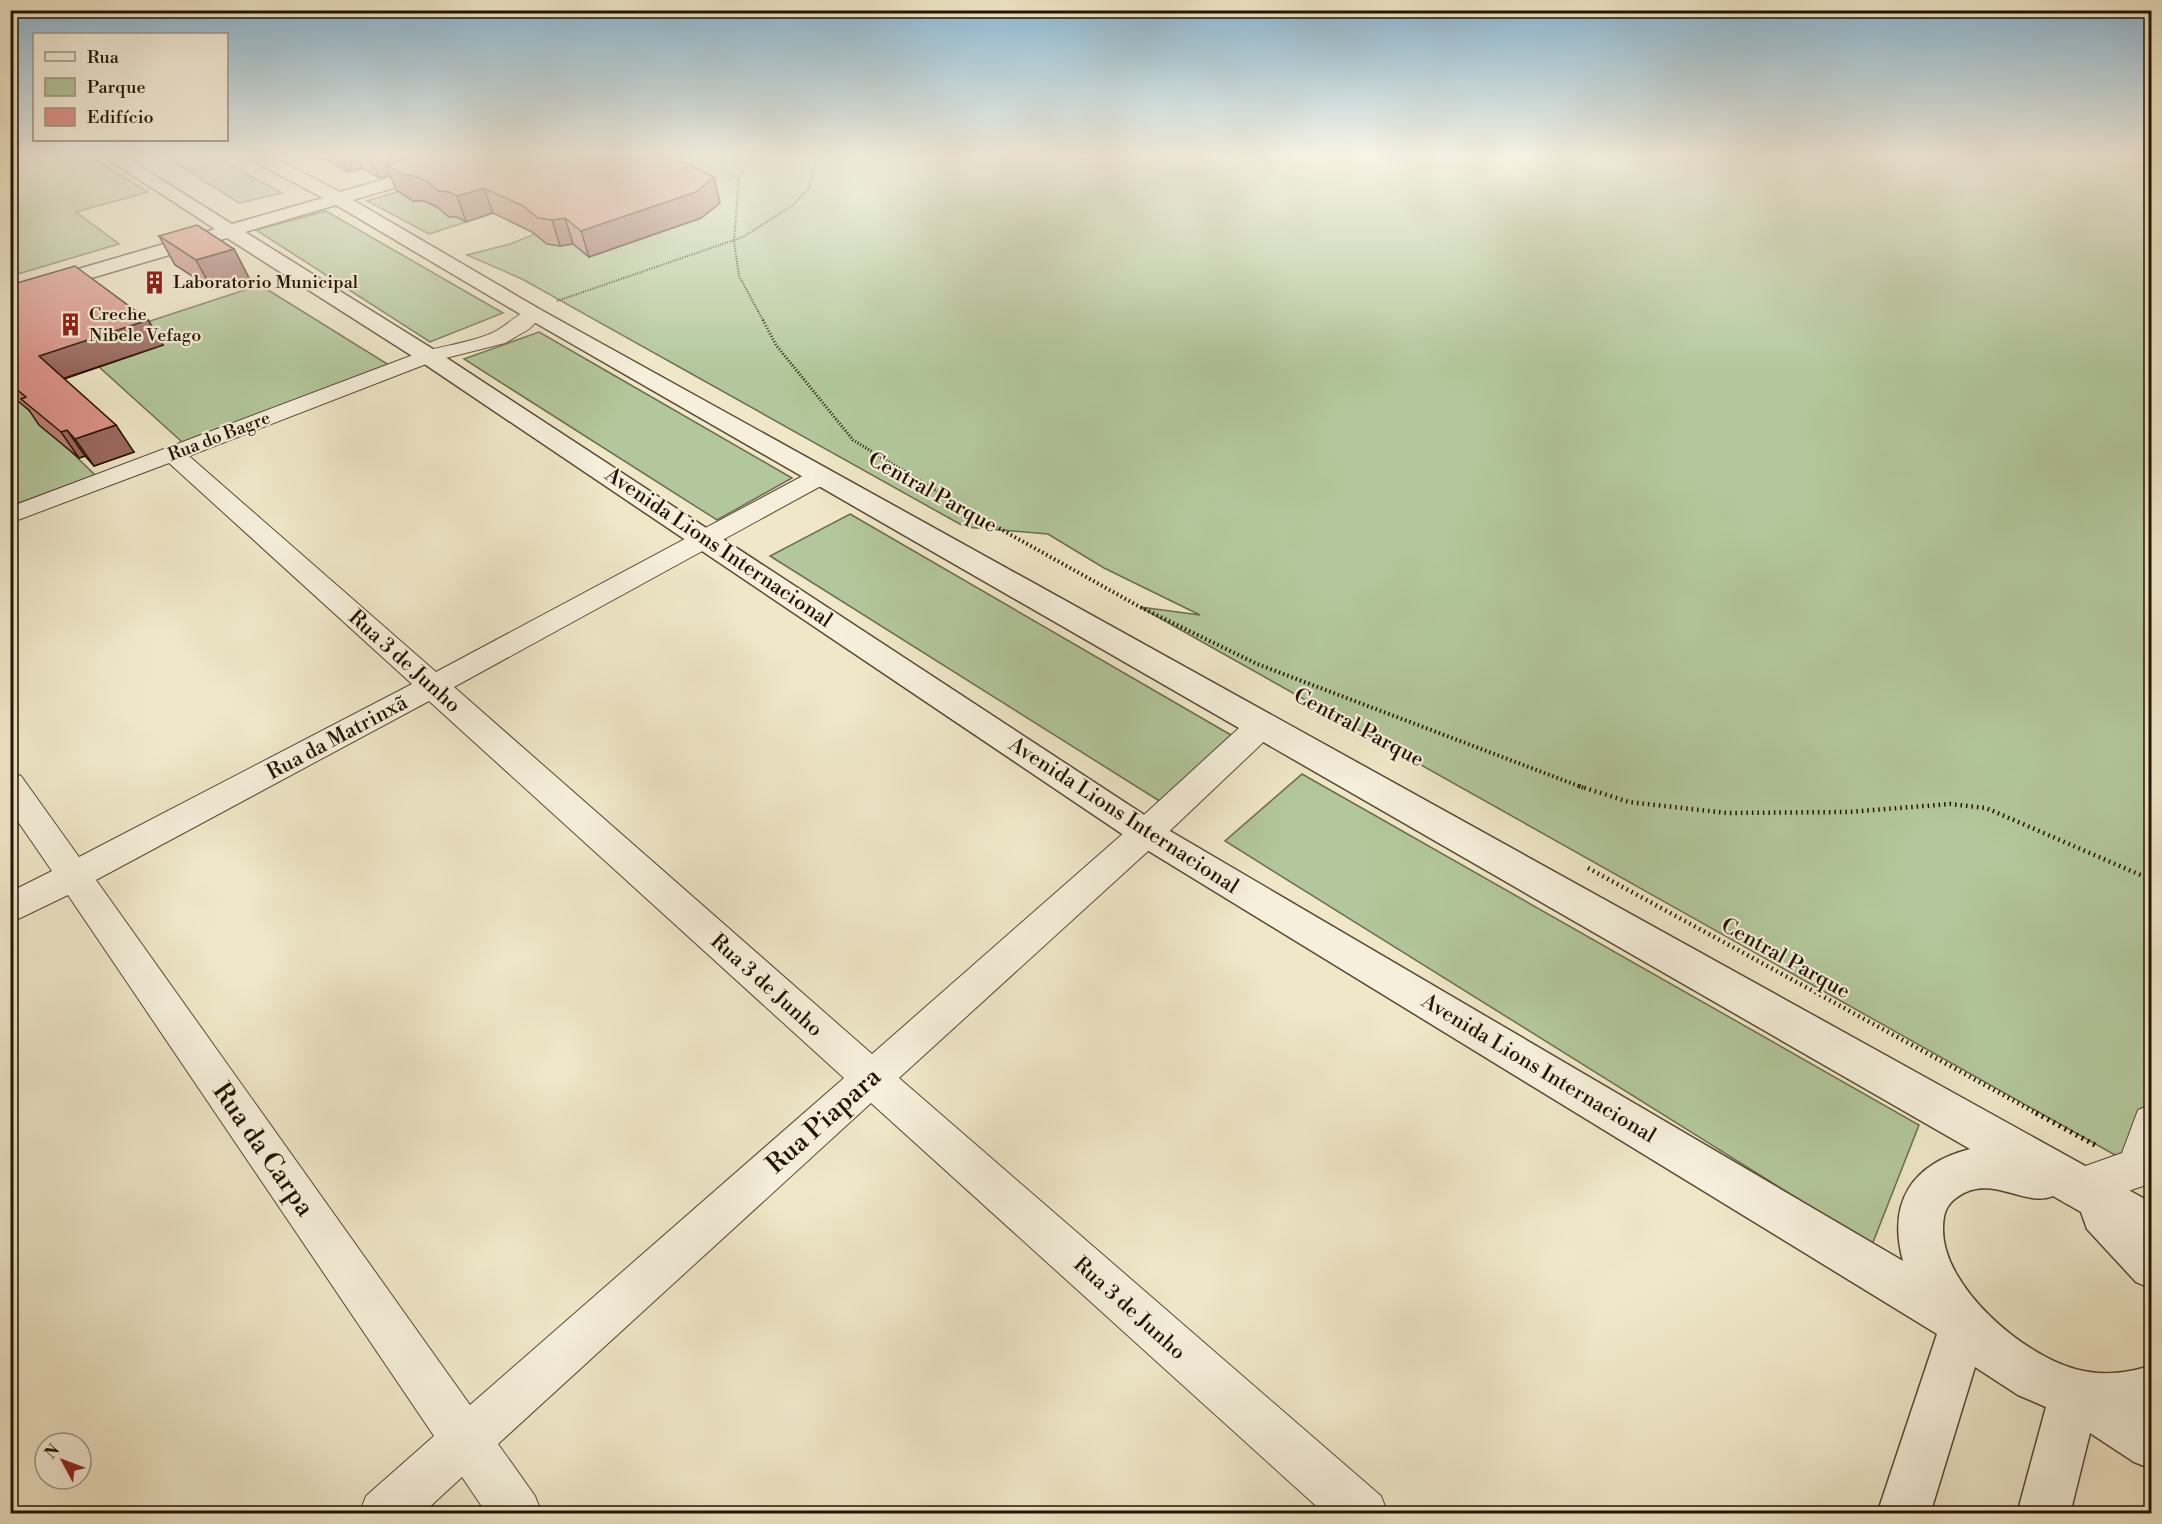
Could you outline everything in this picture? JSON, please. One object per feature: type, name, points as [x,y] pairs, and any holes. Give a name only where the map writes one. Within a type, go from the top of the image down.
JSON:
[{"type":"street","points":[[10,279],[213,228]]},
{"type":"street","points":[[10,296],[215,228]]},
{"type":"street","name":"Avenida Lions Internacional","points":[[224,228],[428,356],[707,539],[1146,833],[1964,1324],[1997,1354],[2035,1378],[2075,1394],[2151,1444]]},
{"type":"street","points":[[392,228],[549,311],[821,476],[2151,1228]]},
{"type":"street","name":"Rua do Bagre","points":[[10,516],[428,356],[491,342],[549,311]]},
{"type":"street","name":"Rua 3 de Junho","points":[[173,454],[1363,1514]]},
{"type":"street","name":"Rua da Matrinxã","points":[[10,909],[433,686],[821,476]]},
{"type":"street","name":"Rua Piapara","points":[[384,1514],[1146,833],[1262,725]]},
{"type":"street","name":"Rua da Carpa","points":[[10,784],[517,1514]]},
{"type":"street","points":[[2079,1188],[2138,1168],[2151,1123]]},
{"type":"street","points":[[1903,1514],[1964,1324],[1943,1297],[1928,1268],[1922,1249],[1919,1231],[1923,1205],[1936,1185],[1957,1172],[1996,1168],[2079,1188],[2132,1242],[2151,1266]]},
{"type":"street","points":[[2043,1514],[2075,1394],[2108,1399],[2137,1396],[2151,1390]]},
{"type":"path","name":"Central Parque","points":[[735,228],[734,241],[739,276],[776,345],[853,440],[1015,539],[1140,607],[1257,664],[1563,781],[1629,802],[1726,813],[1848,812],[1950,804],[1986,808],[2151,880]]},
{"type":"path","points":[[549,311],[553,302],[734,241],[755,228]]},
{"type":"path","name":"Central Parque","points":[[1578,862],[2138,1168]]},
{"type":"green space","points":[[11,228],[98,228],[119,244],[11,276]]},
{"type":"green space","points":[[356,228],[503,313],[430,342],[256,230]]},
{"type":"green space","points":[[418,228],[447,228],[429,234]]},
{"type":"green space","points":[[601,228],[2151,228],[2152,1123],[2138,1168],[1140,607],[1200,615],[1104,568],[1048,534],[965,527],[522,279],[467,255],[510,244],[537,233],[585,248]]},
{"type":"green space","points":[[260,285],[389,365],[182,442],[99,367],[138,325]]},
{"type":"green space","points":[[539,332],[792,478],[717,520],[464,359]]},
{"type":"green space","points":[[10,392],[95,475],[11,506]]},
{"type":"green space","points":[[850,514],[1231,735],[1161,802],[770,556]]},
{"type":"green space","points":[[1302,774],[1919,1125],[1872,1245],[1225,841]]},
{"type":"building","points":[[186,228],[202,228],[234,249],[196,260],[159,236]]},
{"type":"building","points":[[75,266],[148,320],[39,356],[116,425],[75,439],[67,430],[61,432],[21,399],[26,397],[10,384],[10,285]]},
{"type":"place","name":"Laboratorio Municipal","points":[[155,282]]},
{"type":"place","name":"Creche Nibele Vefago","points":[[71,324]]}]
